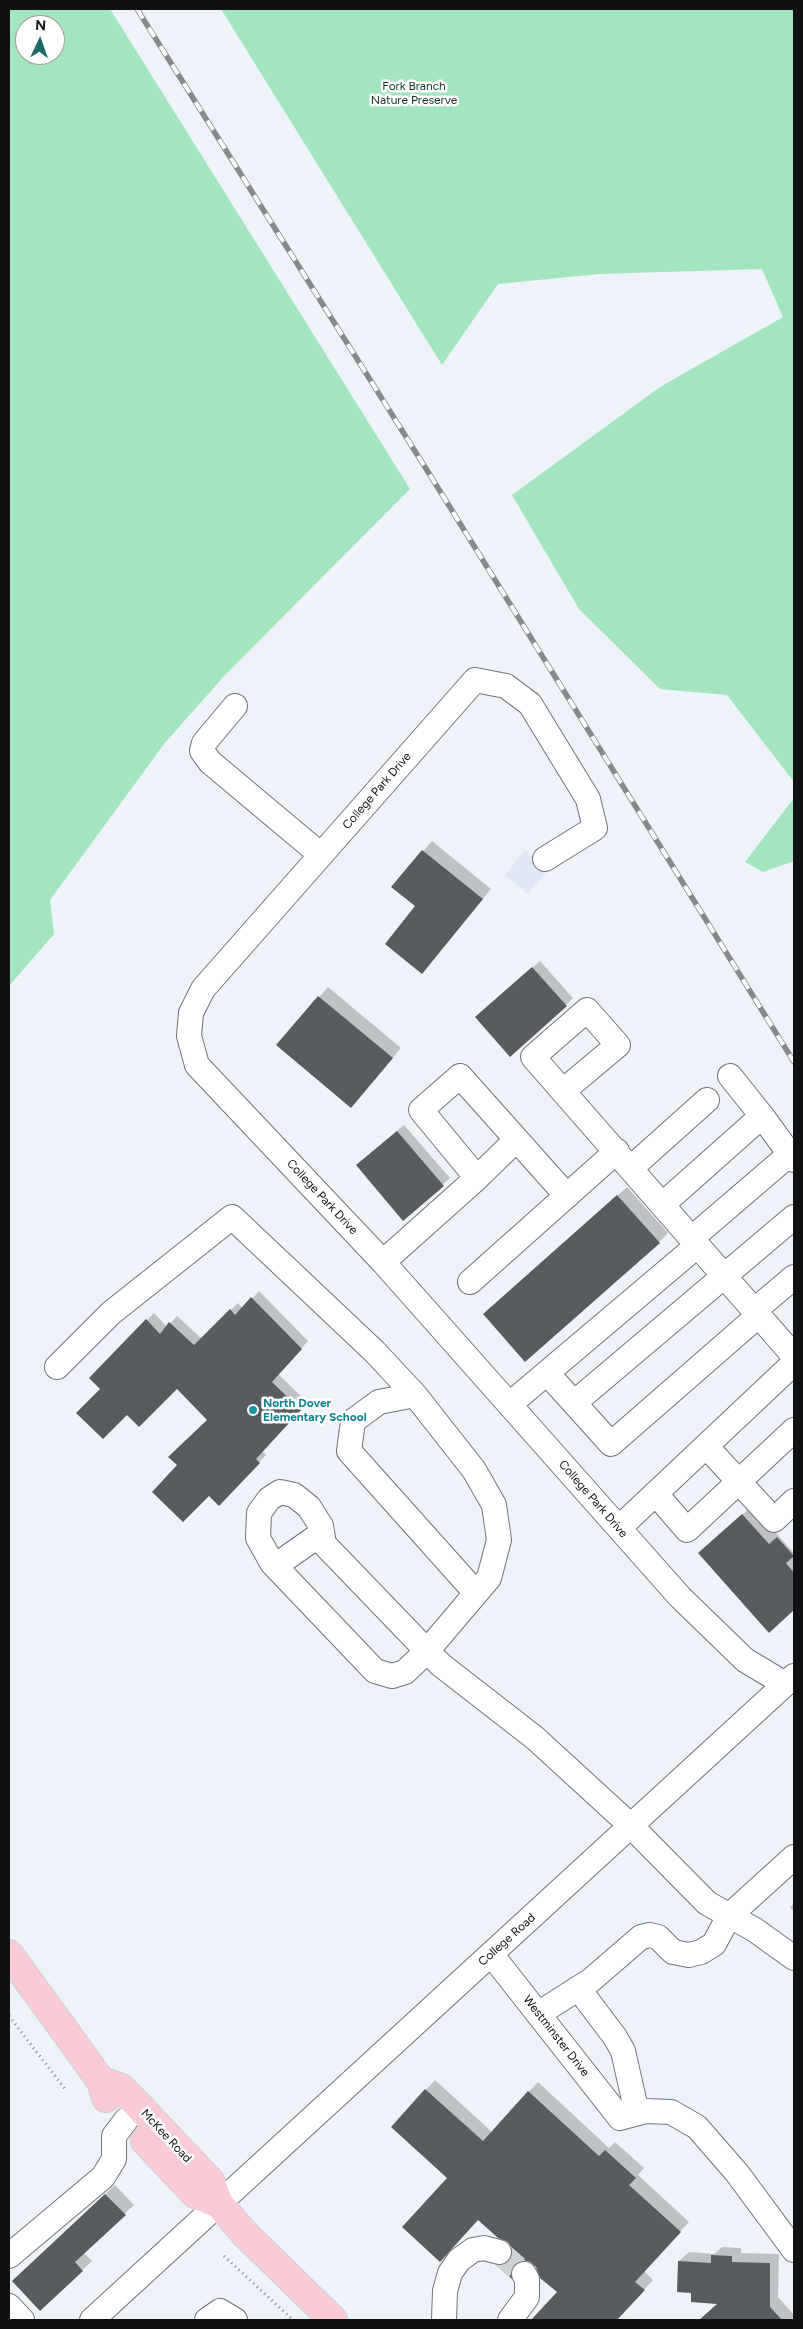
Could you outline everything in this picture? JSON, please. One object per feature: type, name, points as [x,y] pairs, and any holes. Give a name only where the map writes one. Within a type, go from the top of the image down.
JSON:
[{"type":"main road","name":"McKee Road","points":[[9,1954],[101,2081],[107,2100],[195,2194],[219,2204]]},
{"type":"main road","name":"McKee Road","points":[[101,2081],[121,2088],[135,2102],[210,2182],[219,2204],[245,2234],[333,2320]]},
{"type":"street","name":"College Park Drive","points":[[546,859],[595,828],[588,799],[530,704],[506,686],[475,680],[203,989],[192,1013],[189,1036],[197,1065],[384,1262],[680,1597],[745,1660],[790,1680]]},
{"type":"street","points":[[235,706],[204,742],[202,751],[210,762],[321,854]]},
{"type":"street","points":[[477,1178],[421,1110],[460,1076],[567,1196]]},
{"type":"street","points":[[510,1404],[792,1157],[730,1076]]},
{"type":"street","points":[[563,1091],[794,1356]]},
{"type":"street","points":[[470,1282],[567,1196],[624,1160],[707,1100]]},
{"type":"street","points":[[662,1204],[762,1116]]},
{"type":"street","points":[[384,1262],[516,1140]]},
{"type":"street","points":[[57,1367],[111,1313],[232,1217],[375,1352],[415,1395],[474,1470],[494,1505],[499,1540],[489,1578],[428,1651],[405,1672],[392,1676],[375,1671],[275,1566],[258,1538],[259,1513],[269,1499],[280,1492],[294,1496],[309,1507],[321,1526],[324,1544],[428,1651],[441,1666],[535,1738],[631,1826],[707,1903],[755,1930],[794,1958]]},
{"type":"street","points":[[574,1403],[794,1217]]},
{"type":"street","points":[[547,1372],[611,1444],[794,1277]]},
{"type":"street","points":[[619,1528],[794,1363]]},
{"type":"street","points":[[415,1395],[379,1402],[353,1420],[349,1451],[476,1593]]},
{"type":"street","points":[[656,1494],[687,1530],[794,1430]]},
{"type":"street","points":[[706,1446],[774,1520],[794,1501]]},
{"type":"street","points":[[275,1566],[322,1533]]},
{"type":"street","name":"College Road","points":[[92,2320],[790,1680]]},
{"type":"street","points":[[538,2014],[578,1988],[641,1937],[650,1935],[658,1937],[673,1952],[689,1955],[701,1952],[714,1944],[729,1916],[794,1857]]},
{"type":"street","name":"Westminster Drive","points":[[491,1954],[538,2014],[629,2116]]},
{"type":"street","points":[[578,1988],[615,2037],[623,2051],[629,2116],[646,2111],[671,2112],[697,2126],[737,2173],[794,2250]]},
{"type":"street","points":[[9,2256],[103,2177],[114,2159],[114,2136],[126,2120]]},
{"type":"street","points":[[444,2320],[445,2291],[450,2273],[459,2260],[472,2250],[484,2248],[499,2252]]},
{"type":"street","points":[[510,2320],[527,2297],[527,2279],[524,2274]]},
{"type":"street","points":[[9,2306],[22,2320]]},
{"type":"street","points":[[207,2320],[220,2311],[235,2320]]},
{"type":"path","points":[[9,2016],[65,2089]]},
{"type":"path","points":[[224,2256],[293,2320]]},
{"type":"shaded area","points":[[525,850],[549,869],[528,894],[505,875]]},
{"type":"green space","points":[[9,9],[110,9],[410,489],[225,675],[164,744],[50,900],[54,934],[9,986]]},
{"type":"green space","name":"Fork Branch Nature Preserve","points":[[221,9],[794,9],[794,782],[727,695],[660,689],[579,609],[512,495],[660,387],[783,317],[762,269],[599,274],[498,284],[442,365]]},
{"type":"green space","points":[[794,798],[794,861],[763,872],[745,862]]},
{"type":"building","points":[[422,850],[483,899],[422,974],[385,944],[415,906],[391,887]]},
{"type":"building","points":[[532,967],[567,1006],[510,1057],[475,1017]]},
{"type":"building","points":[[318,996],[393,1058],[351,1108],[276,1045]]},
{"type":"building","points":[[397,1131],[444,1186],[403,1221],[356,1165]]},
{"type":"building","points":[[617,1195],[660,1243],[525,1362],[483,1314]]},
{"type":"building","name":"North Dover Elementary School","points":[[251,1297],[302,1349],[272,1382],[301,1410],[256,1459],[260,1463],[219,1506],[209,1496],[183,1522],[152,1492],[177,1465],[168,1457],[207,1420],[177,1389],[139,1427],[127,1415],[103,1439],[76,1413],[100,1389],[89,1378],[146,1319],[160,1334],[169,1322],[194,1345],[230,1309],[235,1315]]},
{"type":"building","points":[[742,1514],[769,1544],[777,1537],[794,1556],[786,1563],[794,1573],[794,1610],[769,1633],[698,1553]]},
{"type":"building","points":[[425,2089],[483,2141],[528,2091],[599,2156],[605,2150],[636,2178],[629,2185],[681,2232],[635,2282],[645,2290],[617,2320],[531,2320],[557,2292],[540,2278],[536,2267],[530,2262],[523,2260],[517,2263],[512,2268],[512,2279],[496,2265],[503,2265],[509,2261],[512,2255],[512,2248],[508,2242],[498,2238],[478,2220],[440,2262],[402,2227],[447,2178],[391,2127]]},
{"type":"building","points":[[105,2194],[126,2215],[75,2262],[83,2271],[40,2311],[12,2281]]},
{"type":"building","points":[[711,2255],[732,2256],[732,2262],[770,2263],[770,2307],[782,2320],[699,2320],[717,2304],[691,2302],[691,2293],[677,2292],[678,2261],[711,2263]]},
{"type":"tunnel","points":[[499,2252],[524,2274]]},
{"type":"railway","points":[[137,9],[430,475],[794,1062]]},
{"type":"place","name":"North Dover Elementary School","points":[[253,1410]]}]
